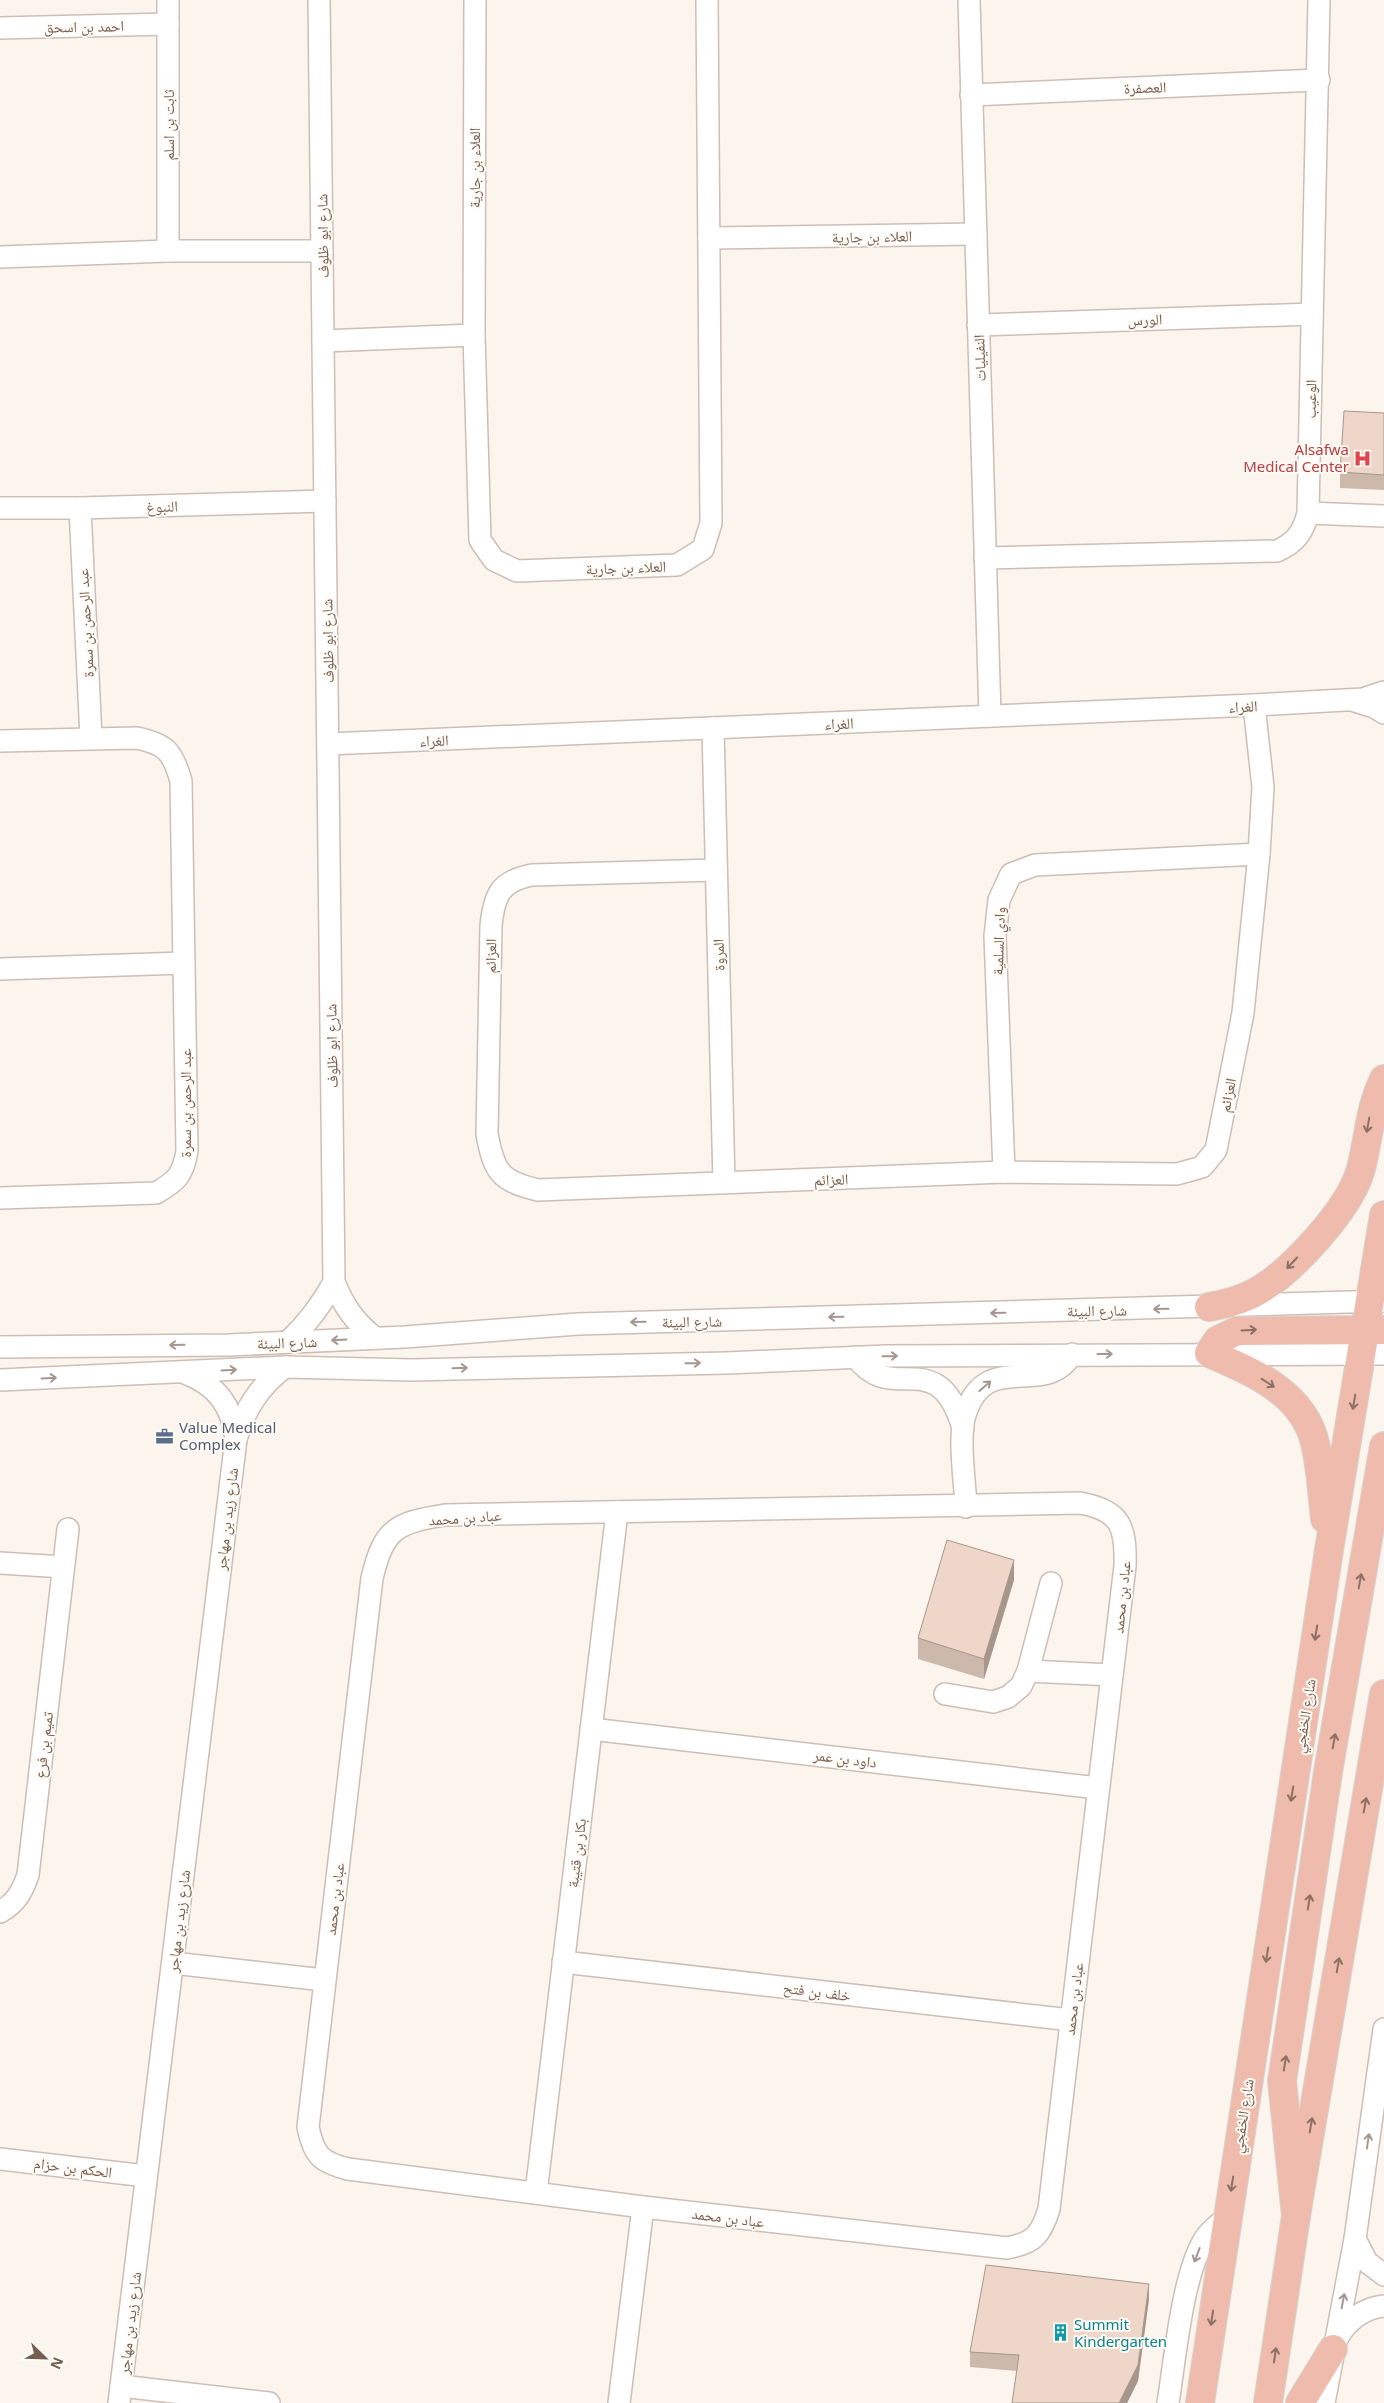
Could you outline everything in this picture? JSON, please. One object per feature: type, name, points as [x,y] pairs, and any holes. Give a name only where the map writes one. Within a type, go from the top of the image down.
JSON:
[{"type":"highway","points":[[1209,1307],[1241,1299],[1270,1284],[1283,1274],[1337,1215],[1347,1201],[1360,1170],[1371,1109],[1384,1079]]},
{"type":"highway","name":"شارع الخفجي","points":[[1200,2403],[1329,1550],[1376,1326],[1384,1215]]},
{"type":"highway","points":[[1329,1550],[1315,1442],[1305,1418],[1294,1401],[1280,1390],[1252,1372],[1209,1353],[1218,1340],[1237,1331],[1376,1326]]},
{"type":"highway","points":[[1296,2216],[1282,2081],[1328,1772],[1384,1446]]},
{"type":"highway","points":[[1268,2403],[1296,2216],[1383,1709]]},
{"type":"highway","points":[[1300,2403],[1333,2349]]},
{"type":"street","name":"ثابت بن اسلم","points":[[168,0],[168,250]]},
{"type":"street","name":"شارع ابو ظلوف","points":[[319,0],[334,1282],[347,1311],[357,1324],[375,1338]]},
{"type":"street","name":"العلاء بن جارية","points":[[475,0],[474,335],[480,540],[494,560],[517,571],[677,565],[702,549],[711,523],[707,0]]},
{"type":"street","name":"النفيليات","points":[[969,0],[990,716]]},
{"type":"street","name":"الوعيب","points":[[985,558],[1277,551],[1289,546],[1299,537],[1308,513],[1319,0]]},
{"type":"street","name":"احمد بن اسحق","points":[[0,28],[168,24]]},
{"type":"street","name":"العصفرة","points":[[971,95],[1318,80]]},
{"type":"street","name":"العلاء بن جارية","points":[[708,238],[976,234]]},
{"type":"street","points":[[0,257],[168,250],[322,252]]},
{"type":"street","name":"الورس","points":[[978,325],[1312,314]]},
{"type":"street","points":[[323,340],[474,335]]},
{"type":"street","name":"النبوغ","points":[[0,508],[80,508],[325,500]]},
{"type":"street","name":"عبد الرحمن بن سمرة","points":[[80,508],[91,738]]},
{"type":"street","points":[[1308,513],[1384,516]]},
{"type":"street","name":"الغراء","points":[[328,744],[1254,705],[1363,699],[1384,692]]},
{"type":"street","name":"الغراء","points":[[1349,700],[1362,702],[1384,713]]},
{"type":"street","name":"العزائم","points":[[716,870],[532,875],[515,878],[500,890],[493,909],[491,926],[487,1134],[491,1154],[501,1175],[515,1184],[538,1190],[1004,1172],[1177,1174],[1202,1167],[1216,1150],[1243,1013],[1259,854],[1263,787],[1254,705]]},
{"type":"street","name":"المروة","points":[[713,728],[724,1183]]},
{"type":"street","name":"عبد الرحمن بن سمرة","points":[[0,741],[137,738],[155,741],[168,750],[176,764],[181,781],[187,1151],[184,1168],[174,1183],[156,1193],[0,1198]]},
{"type":"street","name":"وادي السلمية","points":[[1004,1172],[995,936],[999,900],[1011,874],[1035,865],[1259,854]]},
{"type":"street","points":[[0,969],[184,963]]},
{"type":"street","points":[[288,1342],[317,1312],[334,1282]]},
{"type":"street","name":"شارع البيئة","points":[[0,1347],[288,1342],[578,1324],[1209,1307],[1376,1326]]},
{"type":"street","name":"شارع البيئة","points":[[0,1380],[285,1367],[412,1370],[727,1363],[856,1357],[1209,1353]]},
{"type":"street","points":[[963,1428],[970,1403],[991,1380],[1009,1376],[1050,1374],[1067,1363],[1072,1354]]},
{"type":"street","points":[[856,1357],[862,1365],[879,1376],[923,1379],[941,1387],[953,1400],[963,1428],[966,1507]]},
{"type":"street","name":"شارع زيد بن مهاجر","points":[[120,2394],[174,1963],[236,1439],[241,1422],[259,1391],[285,1367]]},
{"type":"street","name":"شارع زيد بن مهاجر","points":[[184,1372],[204,1381],[221,1396],[230,1410],[236,1439]]},
{"type":"street","name":"عباد بن محمد","points":[[1080,1503],[1096,1506],[1110,1512],[1120,1523],[1126,1542],[1125,1566],[1049,2209],[1043,2227],[1034,2239],[1022,2245],[1007,2248],[643,2207],[348,2170],[330,2164],[318,2156],[312,2144],[308,2127],[324,1980],[370,1588],[379,1550],[390,1534],[404,1525],[431,1517],[617,1512],[966,1507],[1080,1503]]},
{"type":"street","name":"بكار بن قتيبة","points":[[536,2193],[617,1512]]},
{"type":"street","name":"تميم بن فرع","points":[[0,1912],[10,1906],[21,1893],[28,1875],[68,1529]]},
{"type":"street","points":[[0,1563],[63,1567]]},
{"type":"street","points":[[945,1694],[984,1701],[1001,1700],[1021,1686],[1028,1671],[1051,1582]]},
{"type":"street","points":[[1028,1671],[1112,1675]]},
{"type":"street","name":"داود بن عمر","points":[[591,1729],[1098,1788]]},
{"type":"street","name":"خلف بن فتح","points":[[563,1962],[1071,2020]]},
{"type":"street","points":[[174,1963],[324,1980]]},
{"type":"street","points":[[1324,2403],[1355,2239],[1384,2029]]},
{"type":"street","name":"الحكم بن حزام","points":[[0,2159],[146,2176]]},
{"type":"street","points":[[619,2403],[643,2207]]},
{"type":"street","points":[[1168,2403],[1187,2289],[1196,2255],[1213,2229],[1227,2218]]},
{"type":"street","points":[[1355,2239],[1367,2262],[1384,2275]]},
{"type":"street","points":[[1333,2349],[1346,2325],[1356,2316],[1368,2309],[1384,2306]]},
{"type":"street","points":[[120,2394],[269,2403]]},
{"type":"building","name":"Alsafwa Medical Center","points":[[1344,411],[1384,413],[1384,475],[1340,472]]},
{"type":"building","points":[[947,1540],[1014,1560],[984,1659],[918,1638]]},
{"type":"building","name":"Summit Kindergarten","points":[[986,2265],[1149,2284],[1138,2365],[1119,2403],[1012,2403],[1019,2355],[970,2352]]},
{"type":"place","name":"Alsafwa Medical Center","points":[[1363,458]]},
{"type":"place","name":"Value Medical Complex","points":[[165,1436]]},
{"type":"place","name":"Summit Kindergarten","points":[[1060,2333]]}]
